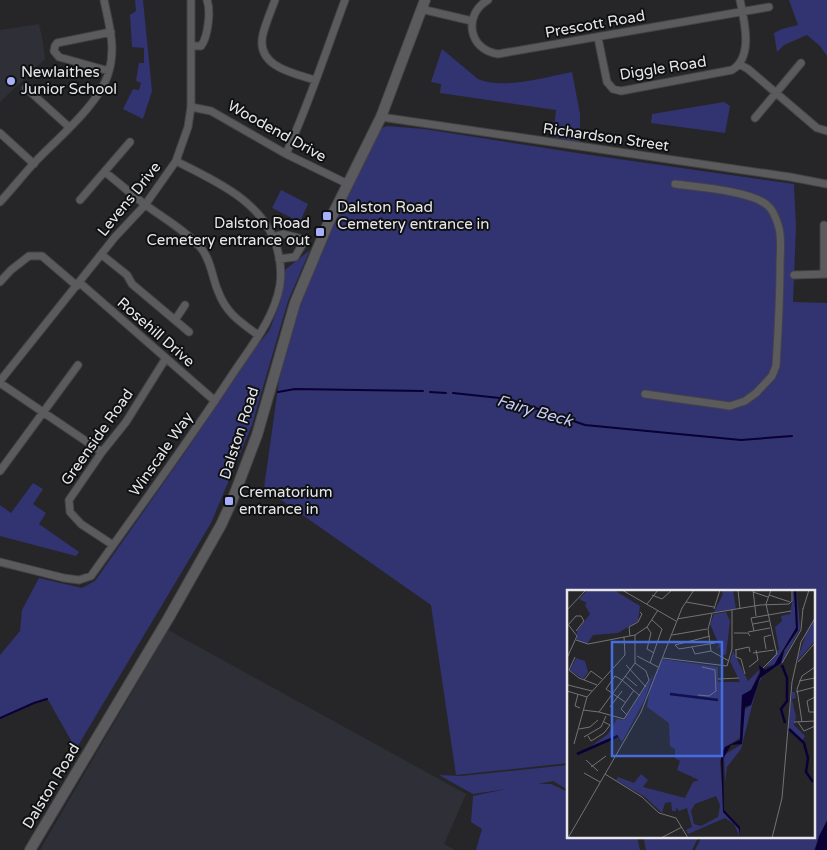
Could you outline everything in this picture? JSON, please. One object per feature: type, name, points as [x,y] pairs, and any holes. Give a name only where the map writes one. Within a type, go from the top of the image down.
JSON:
[{"type":"main road","name":"Dalston Road","points":[[30,850],[168,618],[228,509],[257,435],[295,303],[321,239],[381,117],[423,5]]},
{"type":"street","points":[[0,202],[94,101],[103,87],[110,71],[112,51],[111,32],[104,0]]},
{"type":"street","name":"Levens Drive","points":[[0,382],[115,237],[145,205],[176,161],[188,128],[191,107],[191,0]]},
{"type":"street","points":[[192,46],[201,46],[204,41],[209,17],[208,0]]},
{"type":"street","points":[[275,0],[263,33],[262,45],[265,55],[277,67],[315,80]]},
{"type":"street","points":[[286,154],[302,120],[345,0]]},
{"type":"street","points":[[423,5],[472,21],[476,10],[488,0]]},
{"type":"street","points":[[740,0],[745,44],[740,64],[817,128],[827,131]]},
{"type":"street","name":"Prescott Road","points":[[472,21],[475,40],[481,48],[492,53],[504,54],[769,7]]},
{"type":"street","points":[[110,71],[59,57],[54,51],[57,43],[111,32]]},
{"type":"street","name":"Diggle Road","points":[[598,38],[607,82],[613,89],[621,91],[732,70],[740,64]]},
{"type":"street","points":[[755,118],[801,63]]},
{"type":"street","points":[[26,88],[69,126]]},
{"type":"street","name":"Woodend Drive","points":[[191,107],[211,110],[286,154],[348,184]]},
{"type":"street","name":"Richardson Street","points":[[381,117],[827,184]]},
{"type":"street","points":[[0,133],[34,164]]},
{"type":"street","points":[[80,200],[130,142]]},
{"type":"street","name":"Winscale Way","points":[[0,562],[79,580],[91,576],[215,402],[264,328],[272,310],[280,285],[279,259],[273,238],[257,214],[242,199],[225,187],[176,161]]},
{"type":"street","points":[[105,172],[203,250],[211,266],[217,290],[225,305],[234,317],[258,335]]},
{"type":"street","points":[[645,394],[730,406],[745,401],[756,393],[772,376],[776,366],[781,241],[780,229],[774,213],[767,205],[747,196],[675,184]]},
{"type":"street","points":[[794,275],[826,274],[824,225]]},
{"type":"street","points":[[273,238],[283,234],[299,238],[302,245],[299,253],[295,256],[279,259]]},
{"type":"street","points":[[102,254],[127,276],[132,284],[189,332]]},
{"type":"street","name":"Rosehill Drive","points":[[0,282],[11,270],[30,256],[42,256],[166,358],[215,402]]},
{"type":"street","points":[[175,320],[185,305]]},
{"type":"street","name":"Greenside Road","points":[[113,545],[81,524],[70,512],[69,500],[102,452],[126,422],[166,358]]},
{"type":"street","points":[[0,471],[78,365]]},
{"type":"street","points":[[0,382],[102,452]]},
{"type":"shaded area","points":[[135,0],[143,0],[152,91],[143,119],[123,109],[133,89],[139,90],[141,83],[136,81],[139,63],[144,63],[144,48],[132,47],[130,15],[136,11]]},
{"type":"shaded area","points":[[789,0],[827,0],[827,56],[820,46],[807,35],[784,45],[777,52],[774,33],[798,25]]},
{"type":"shaded area","name":"Newlaithes Junior School","points":[[39,24],[45,59],[0,102],[0,30]]},
{"type":"shaded area","points":[[442,49],[478,79],[488,82],[525,82],[572,72],[580,114],[580,142],[553,137],[556,110],[440,93],[441,84],[431,82]]},
{"type":"shaded area","points":[[724,102],[730,106],[725,133],[651,123],[652,114]]},
{"type":"shaded area","points":[[387,126],[424,129],[794,184],[796,226],[793,302],[827,303],[827,820],[814,850],[695,850],[701,838],[814,838],[814,590],[567,590],[567,763],[456,775],[431,605],[264,488],[285,338],[295,303],[380,129]]},
{"type":"shaded area","points":[[281,190],[308,204],[300,222],[272,208]]},
{"type":"shaded area","points":[[310,250],[288,301],[252,425],[211,523],[76,749],[47,698],[0,719],[0,655],[20,631],[22,610],[39,578],[82,588],[95,581],[256,347],[269,331],[280,303],[285,270]]},
{"type":"shaded area","points":[[33,483],[43,489],[33,504],[46,513],[39,524],[79,552],[76,556],[0,536],[0,505],[11,513]]},
{"type":"shaded area","points":[[168,630],[466,794],[444,844],[455,850],[40,850]]},
{"type":"shaded area","points":[[567,765],[567,789],[553,781],[538,784],[551,784],[567,792],[567,838],[637,838],[640,850],[476,850],[482,829],[471,822],[473,796],[506,789],[473,794],[439,775],[461,776]]},
{"type":"shaded area","points":[[827,821],[827,850],[815,850],[819,836]]},
{"type":"shaded area","points":[[643,838],[698,838],[692,850],[646,850]]},
{"type":"waterway","name":"Fairy Beck","points":[[278,392],[295,389],[423,391]]},
{"type":"waterway","name":"Fairy Beck","points":[[430,392],[446,393]]},
{"type":"waterway","name":"Fairy Beck","points":[[453,393],[509,399],[585,425],[741,440],[792,436]]},
{"type":"waterway","name":"Fairy Beck","points":[[0,718],[47,699]]},
{"type":"place","name":"Newlaithes Junior School","points":[[11,81]]},
{"type":"place","name":"Dalston Road Cemetery entrance in","points":[[327,216]]},
{"type":"place","name":"Dalston Road Cemetery entrance out","points":[[320,232]]},
{"type":"place","name":"Crematorium entrance in","points":[[229,501]]}]
